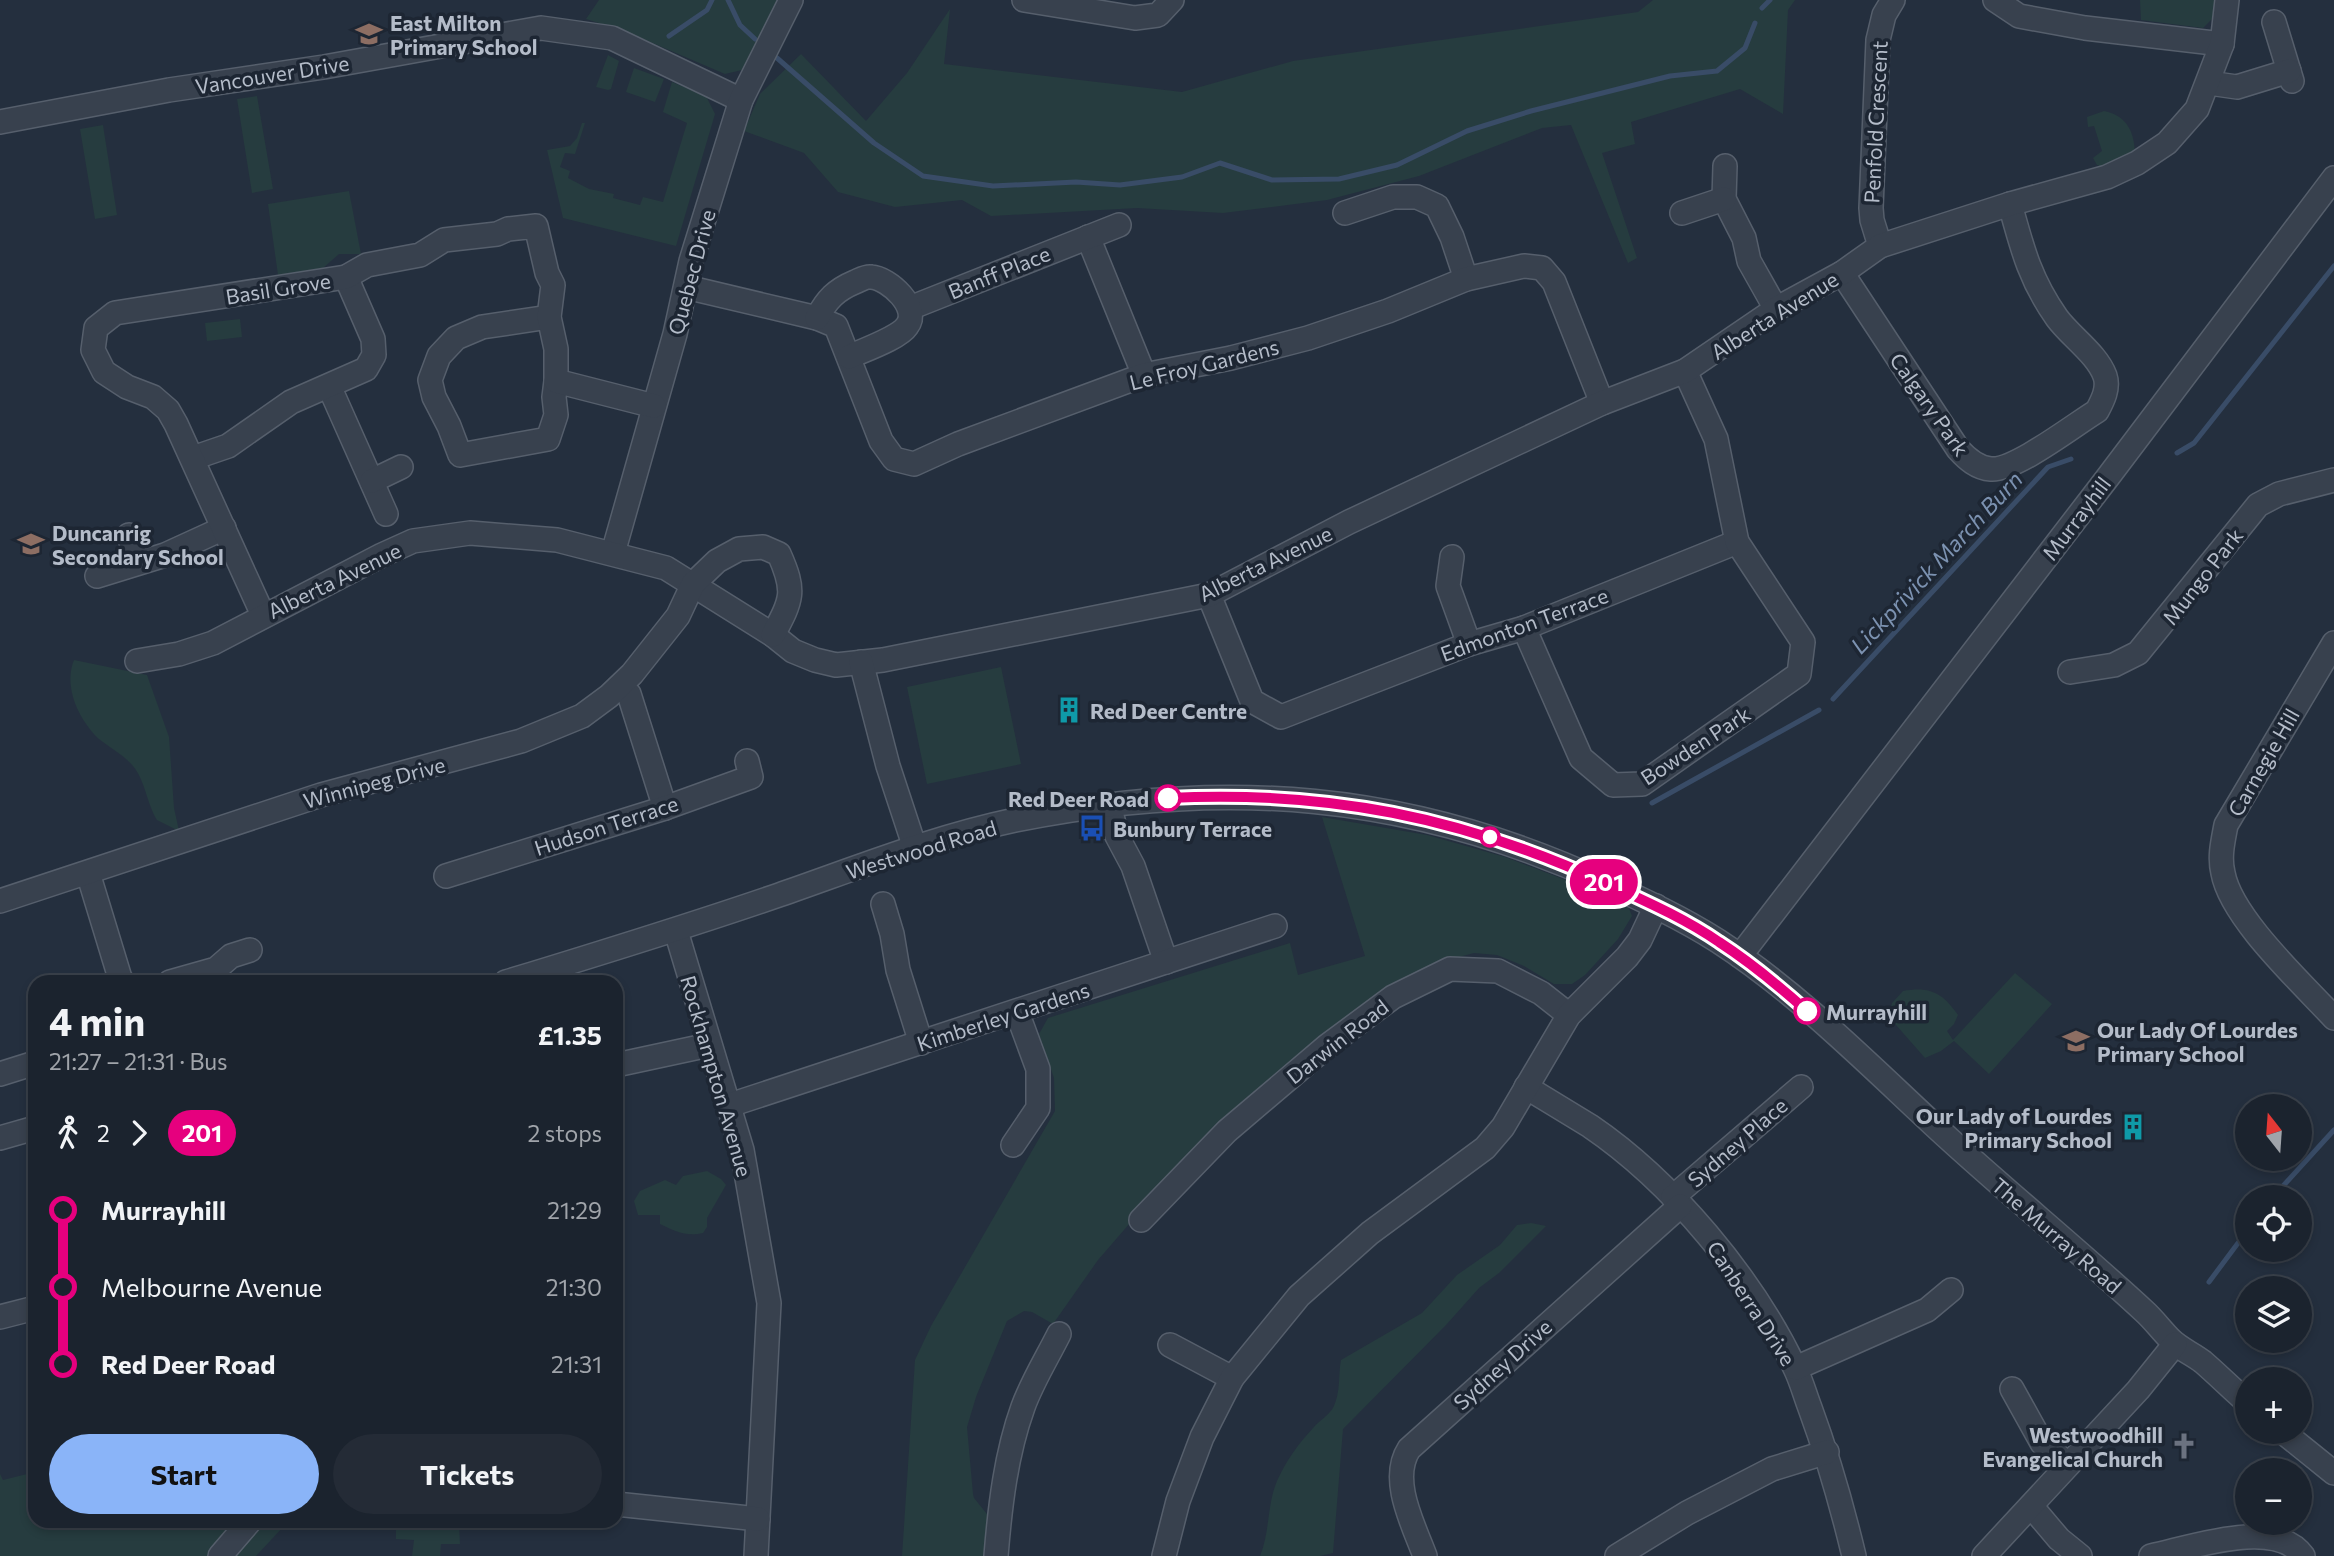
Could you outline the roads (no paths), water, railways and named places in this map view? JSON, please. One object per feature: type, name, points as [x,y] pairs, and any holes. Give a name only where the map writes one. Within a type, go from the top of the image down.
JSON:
[{"type":"street","name":"Quebec Drive","points":[[613,553],[741,100],[791,0]]},
{"type":"street","points":[[1024,0],[1135,18],[1158,15],[1172,0]]},
{"type":"street","name":"Penfold Crescent","points":[[1880,246],[1871,208],[1875,90],[1880,29],[1893,0]]},
{"type":"street","points":[[1995,0],[2019,16],[2085,28],[2222,44]]},
{"type":"street","name":"Alberta Avenue","points":[[137,661],[179,654],[213,643],[263,615],[413,541],[470,533],[557,540],[666,568],[773,635],[793,651],[815,660],[836,664],[883,660],[1209,595],[1349,522],[1602,403],[1685,370],[1776,309],[1842,273],[1880,246],[2010,204],[2107,177],[2137,163],[2167,143],[2197,109],[2222,44],[2227,0]]},
{"type":"street","points":[[2209,83],[2237,87],[2291,76],[2274,22]]},
{"type":"street","name":"Vancouver Drive","points":[[0,122],[169,90],[324,67],[541,29],[612,38],[741,100]]},
{"type":"street","points":[[1724,166],[1724,199],[1744,238],[1749,261],[1776,309]]},
{"type":"street","name":"Murrayhill","points":[[1740,956],[2334,178]]},
{"type":"street","points":[[1345,213],[1394,197],[1417,197],[1437,206],[1452,237],[1465,279]]},
{"type":"street","points":[[1682,213],[1724,199]]},
{"type":"street","name":"Calgary Park","points":[[1842,273],[1958,449],[1970,461],[1982,467],[1992,470],[2004,468],[2026,457],[2097,411],[2104,400],[2106,378],[2095,358],[2059,320],[2038,288],[2023,256],[2010,204]]},
{"type":"street","name":"Banff Place","points":[[910,308],[1119,225]]},
{"type":"street","points":[[346,276],[367,265],[420,255],[444,240],[536,226],[547,273],[553,285],[550,317],[556,349],[556,415],[548,439],[460,455],[434,397],[430,380],[439,356],[456,338],[482,327],[550,317]]},
{"type":"street","points":[[1087,237],[1144,375]]},
{"type":"street","name":"Le Froy Gardens","points":[[686,287],[817,318],[836,326],[881,441],[894,459],[914,464],[958,444],[1144,375],[1231,358],[1308,338],[1388,311],[1465,279],[1524,265],[1542,268],[1555,282],[1602,403]]},
{"type":"street","name":"Basil Grove","points":[[193,458],[228,446],[291,402],[366,369],[374,355],[373,339],[346,276],[116,313],[96,328],[93,350],[104,372],[127,387],[153,397],[167,410],[193,458],[263,615]]},
{"type":"street","points":[[817,318],[826,301],[838,289],[868,276],[884,279],[910,308],[912,319],[905,329],[849,357]]},
{"type":"street","points":[[1685,370],[1716,439],[1737,542]]},
{"type":"street","points":[[556,381],[654,406]]},
{"type":"street","points":[[329,386],[386,514]]},
{"type":"street","points":[[372,481],[401,467]]},
{"type":"street","name":"Mungo Park","points":[[2070,672],[2114,665],[2138,653],[2258,505],[2279,494],[2334,480]]},
{"type":"street","points":[[97,576],[165,555],[224,528]]},
{"type":"street","points":[[129,535],[137,564]]},
{"type":"street","name":"Edmonton Terrace","points":[[1209,595],[1252,701],[1281,718],[1469,644],[1524,628],[1737,542]]},
{"type":"street","name":"Bowden Park","points":[[1524,628],[1581,758],[1613,785],[1642,784],[1799,674],[1803,642],[1737,542]]},
{"type":"street","points":[[693,584],[717,561],[739,549],[763,547],[779,554],[788,575],[791,600],[773,635]]},
{"type":"street","points":[[1452,557],[1448,586],[1469,644]]},
{"type":"street","name":"Winnipeg Drive","points":[[0,901],[321,795],[521,741],[582,716],[632,674],[678,616],[693,584]]},
{"type":"street","name":"Carnegie Hill","points":[[2334,643],[2327,669],[2226,825],[2221,848],[2222,872],[2229,894],[2263,940],[2334,1018]]},
{"type":"street","points":[[861,662],[888,766],[915,848]]},
{"type":"street","points":[[618,688],[629,694],[665,807]]},
{"type":"street","name":"Hudson Terrace","points":[[446,876],[751,777],[747,761]]},
{"type":"street","name":"Westwood Road","points":[[529,975],[676,931],[915,848],[1008,821],[1109,804],[1211,796],[1338,803],[1408,814],[1534,852],[1656,906],[1740,956]]},
{"type":"street","points":[[1109,804],[1117,836],[1133,866],[1166,962]]},
{"type":"street","points":[[88,873],[119,975]]},
{"type":"street","points":[[883,904],[892,934],[898,970],[921,1043]]},
{"type":"street","points":[[1164,1556],[1178,1501],[1202,1437],[1233,1378],[1300,1296],[1317,1280],[1370,1233],[1485,1148],[1503,1127],[1569,1016],[1627,957],[1647,927],[1656,906]]},
{"type":"street","name":"Kimberley Gardens","points":[[730,1105],[1275,926]]},
{"type":"street","name":"Rockhampton Avenue","points":[[676,931],[742,1150],[769,1303],[756,1556]]},
{"type":"street","points":[[195,975],[216,969],[230,956],[250,950]]},
{"type":"street","name":"The Murray Road","points":[[1740,956],[1848,1046],[1984,1171],[2149,1315],[2175,1344],[2200,1360],[2235,1391]]},
{"type":"street","name":"Darwin Road","points":[[1141,1220],[1227,1131],[1327,1046],[1393,997],[1450,969],[1498,971],[1541,993],[1569,1016]]},
{"type":"street","points":[[1013,1145],[1038,1108],[1038,1069],[1017,1012]]},
{"type":"street","points":[[623,1063],[709,1045]]},
{"type":"street","points":[[0,1074],[28,1065]]},
{"type":"street","name":"Canberra Drive","points":[[1526,1087],[1592,1127],[1654,1177],[1734,1267],[1796,1368],[1827,1452],[1854,1556]]},
{"type":"street","name":"Sydney Place","points":[[1676,1201],[1801,1087]]},
{"type":"street","points":[[0,1138],[28,1130]]},
{"type":"street","name":"Sydney Drive","points":[[1425,1556],[1401,1480],[1409,1449],[1676,1201]]},
{"type":"street","points":[[1796,1368],[1927,1310],[1951,1290]]},
{"type":"street","points":[[0,1317],[28,1310]]},
{"type":"street","points":[[996,1556],[999,1517],[1015,1432],[1024,1404],[1059,1334]]},
{"type":"street","points":[[1984,1556],[2138,1390],[2175,1344]]},
{"type":"street","points":[[1170,1345],[1233,1378]]},
{"type":"street","points":[[2012,1389],[2042,1443],[2068,1464]]},
{"type":"street","points":[[2301,1444],[2331,1464]]},
{"type":"street","points":[[1616,1556],[1687,1513],[1772,1469],[1827,1452]]},
{"type":"street","points":[[623,1505],[758,1520]]},
{"type":"street","points":[[2031,1506],[2059,1539],[2080,1556]]},
{"type":"street","points":[[220,1556],[244,1528]]},
{"type":"street","points":[[2151,1556],[2249,1536],[2276,1538],[2298,1549],[2304,1556]]},
{"type":"waterway","points":[[669,36],[707,10],[712,0]]},
{"type":"waterway","name":"Lickprivick March Burn","points":[[728,0],[740,25],[755,39]]},
{"type":"waterway","name":"Lickprivick March Burn","points":[[1762,8],[1770,0]]},
{"type":"waterway","name":"Lickprivick March Burn","points":[[777,58],[874,143],[923,176],[993,186],[1076,182],[1120,185],[1182,177],[1220,163],[1272,180],[1339,179],[1397,165],[1467,131],[1531,111],[1670,76],[1717,71],[1745,48],[1755,23]]},
{"type":"waterway","name":"Lickprivick March Burn","points":[[2177,453],[2194,443],[2334,266]]},
{"type":"waterway","name":"Lickprivick March Burn","points":[[1833,699],[2048,467],[2071,459]]},
{"type":"waterway","name":"Lickprivick March Burn","points":[[1652,803],[1819,710]]},
{"type":"waterway","points":[[2284,1185],[2334,1130]]},
{"type":"waterway","points":[[2209,1282],[2235,1247]]},
{"type":"place","name":"East Milton Primary School","points":[[369,34]]},
{"type":"place","name":"Duncanrig Secondary School","points":[[31,544]]},
{"type":"place","name":"Red Deer Centre","points":[[1069,710]]},
{"type":"place","name":"Red Deer Road","points":[[1168,798]]},
{"type":"place","name":"Bunbury Terrace","points":[[1092,828]]},
{"type":"place","name":"Murrayhill","points":[[1807,1011]]},
{"type":"place","name":"Our Lady Of Lourdes Primary School","points":[[2076,1041]]},
{"type":"place","name":"Our Lady of Lourdes Primary School","points":[[2133,1127]]},
{"type":"place","name":"Westwoodhill Evangelical Church","points":[[2184,1446]]}]
